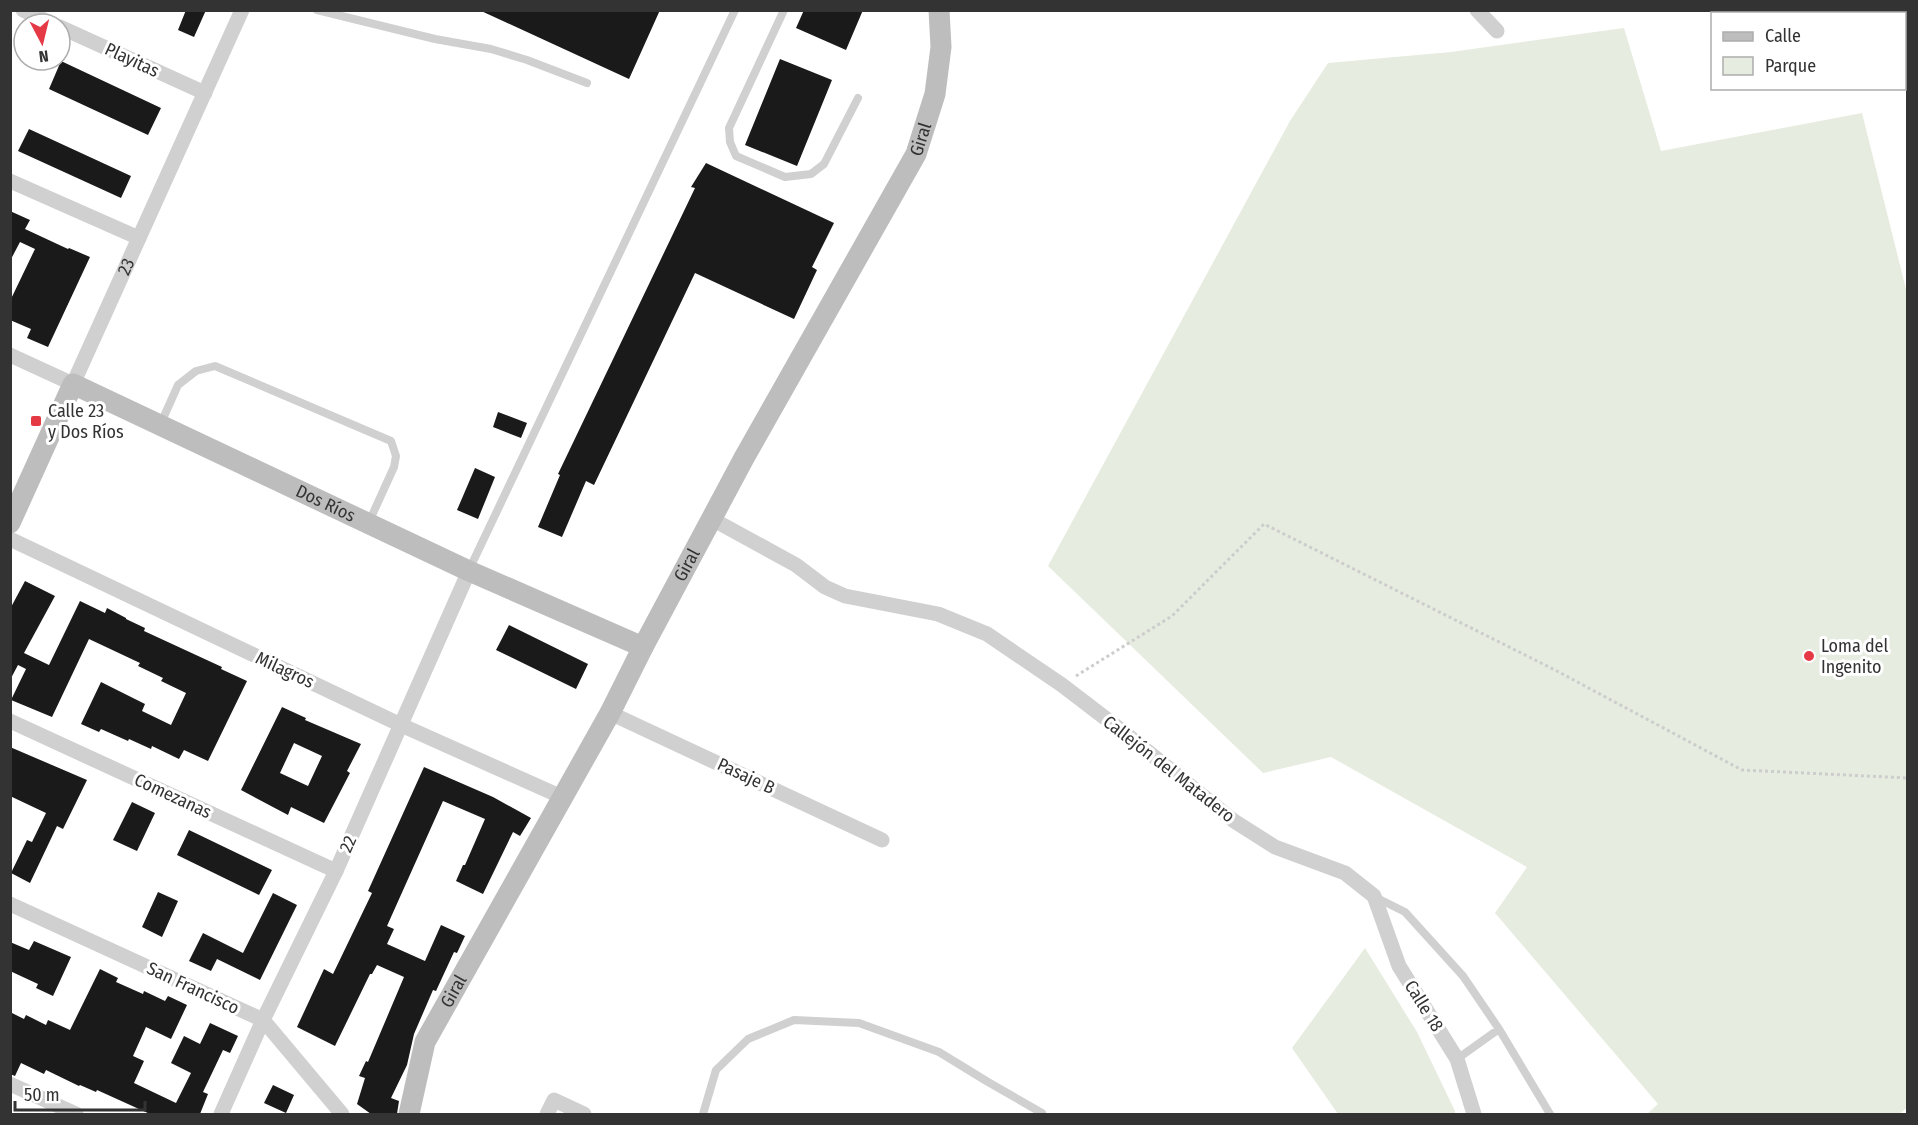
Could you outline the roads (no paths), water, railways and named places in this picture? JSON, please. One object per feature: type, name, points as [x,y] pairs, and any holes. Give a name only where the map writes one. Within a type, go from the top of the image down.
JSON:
[{"type":"street","name":"23","points":[[10,523],[242,10]]},
{"type":"street","name":"Giral","points":[[409,1114],[425,1042],[610,713],[750,448],[916,154],[935,94],[941,46],[939,10]]},
{"type":"street","points":[[1477,10],[1497,31]]},
{"type":"street","name":"Playitas","points":[[72,32],[205,93]]},
{"type":"street","points":[[10,181],[139,238]]},
{"type":"street","name":"Dos Ríos","points":[[10,355],[469,571],[644,647]]},
{"type":"street","name":"Callejón del Matadero","points":[[712,519],[796,565],[825,587],[845,596],[938,614],[987,634],[1062,685],[1234,821],[1275,847],[1346,873],[1374,896]]},
{"type":"street","name":"Milagros","points":[[10,539],[402,725],[562,797]]},
{"type":"street","name":"22","points":[[221,1114],[263,1020],[336,871],[469,571]]},
{"type":"street","name":"Pasaje B","points":[[610,713],[882,840]]},
{"type":"street","name":"Comezanas","points":[[10,721],[336,871]]},
{"type":"street","name":"Calle 18","points":[[1374,896],[1399,966],[1457,1059],[1474,1114]]},
{"type":"street","name":"San Francisco","points":[[10,904],[263,1020],[342,1114]]},
{"type":"street","points":[[10,1084],[76,1114]]},
{"type":"street","points":[[551,1107],[584,1114]]},
{"type":"lane","points":[[317,10],[435,39],[490,49],[527,60],[587,83]]},
{"type":"lane","points":[[469,571],[735,10]]},
{"type":"lane","points":[[784,10],[729,128],[730,142],[736,156],[785,177],[811,174],[824,164],[858,98]]},
{"type":"lane","points":[[160,425],[178,385],[195,371],[215,366],[391,441],[396,456],[394,467],[369,524]]},
{"type":"lane","name":"Callejón del Matadero","points":[[1374,896],[1405,912],[1462,976],[1499,1029],[1550,1114]]},
{"type":"lane","points":[[703,1114],[716,1070],[748,1039],[794,1020],[860,1023],[939,1052],[1042,1113]]},
{"type":"lane","points":[[1457,1059],[1499,1029]]},
{"type":"place","name":"Calle 23 y Dos Ríos","points":[[36,421]]},
{"type":"place","name":"Loma del Ingenito","points":[[1809,656]]}]
